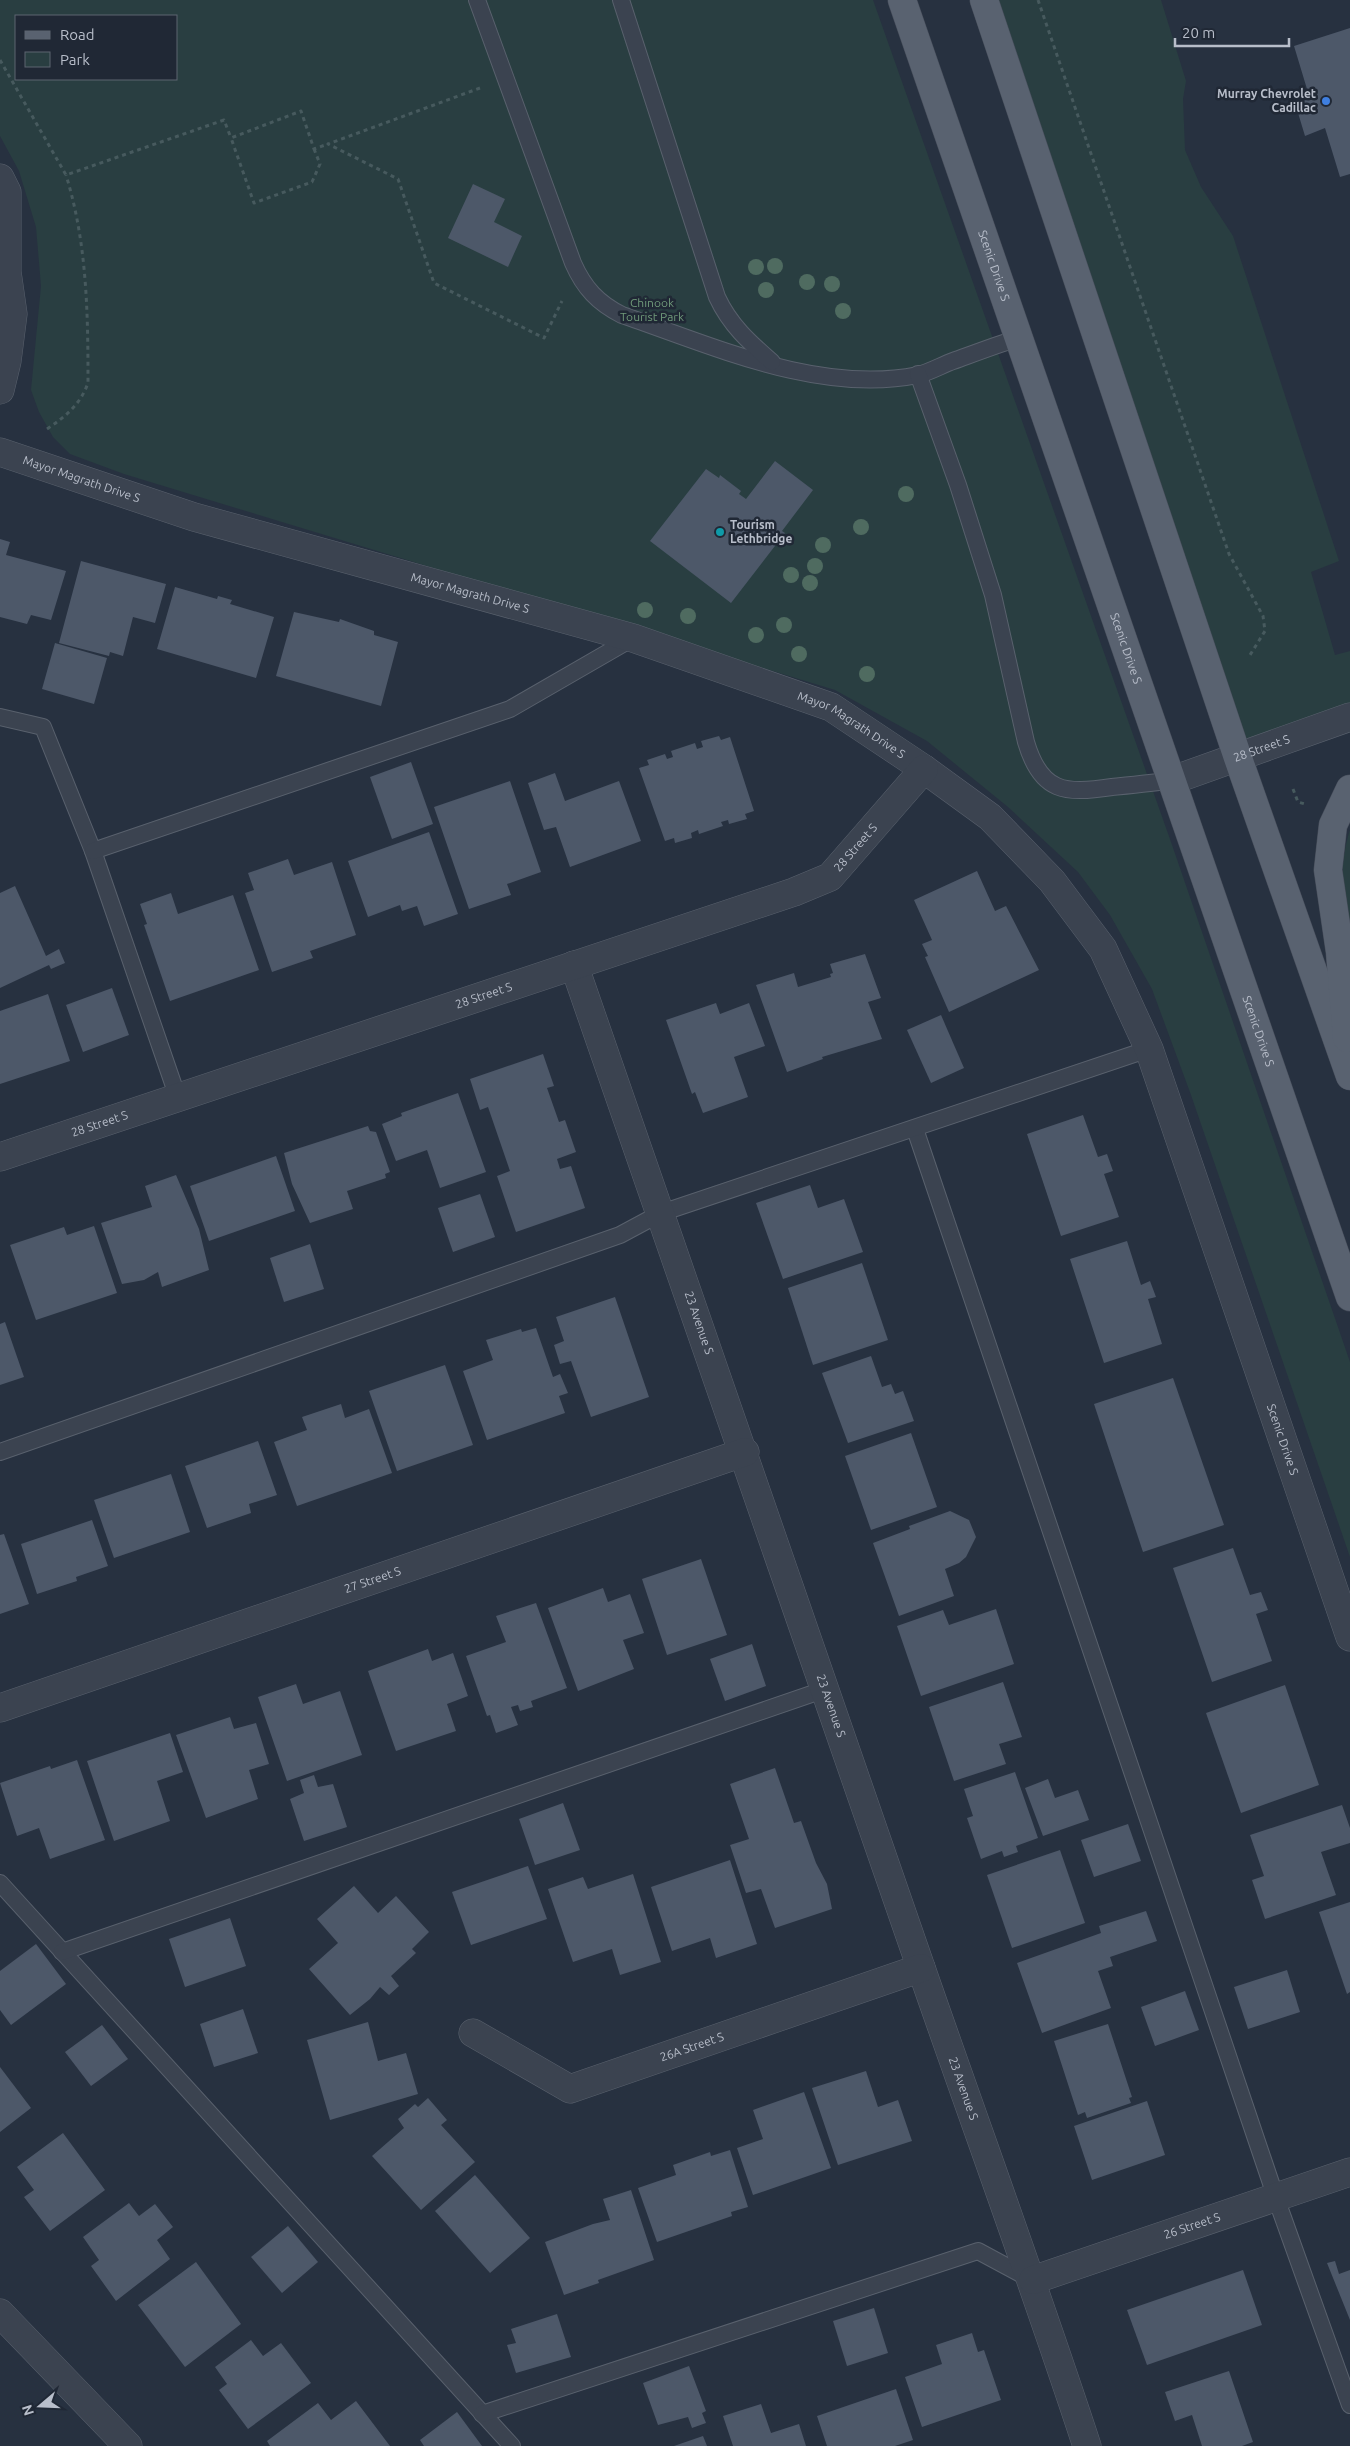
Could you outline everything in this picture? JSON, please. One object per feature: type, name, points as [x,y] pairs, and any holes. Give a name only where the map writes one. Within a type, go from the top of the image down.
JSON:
[{"type":"main road","name":"Scenic Drive S","points":[[902,0],[1350,1297]]},
{"type":"main road","points":[[984,1],[1238,758],[1350,1075]]},
{"type":"main road","points":[[1350,789],[1333,825],[1328,870],[1340,952],[1350,1075]]},
{"type":"street","points":[[0,178],[7,192],[4,268],[13,314],[7,361],[0,390]]},
{"type":"street","name":"Mayor Magrath Drive S","points":[[0,452],[194,517],[633,638],[831,708],[924,769]]},
{"type":"street","name":"28 Street S","points":[[1173,780],[1350,717]]},
{"type":"street","name":"28 Street S","points":[[0,1158],[785,895],[830,877],[924,769]]},
{"type":"street","name":"Scenic Drive S","points":[[924,769],[990,817],[1052,880],[1103,949],[1150,1049],[1350,1638]]},
{"type":"street","name":"23 Avenue S","points":[[574,965],[745,1452],[921,1968],[1033,2280],[1088,2446]]},
{"type":"street","name":"27 Street S","points":[[0,1708],[745,1452]]},
{"type":"street","name":"26A Street S","points":[[473,2033],[570,2089],[921,1968]]},
{"type":"street","name":"26 Street S","points":[[1033,2280],[1350,2172]]},
{"type":"street","points":[[0,2313],[128,2446]]},
{"type":"lane","points":[[477,0],[576,271],[590,294],[610,309],[622,315],[778,367],[813,374],[850,378],[886,378],[918,374],[1018,338]]},
{"type":"lane","points":[[620,0],[717,297],[734,327],[778,367]]},
{"type":"lane","points":[[918,374],[958,485],[993,595],[1026,742],[1038,771],[1048,781],[1060,787],[1081,792],[1173,780]]},
{"type":"lane","points":[[93,851],[510,709],[633,638]]},
{"type":"lane","points":[[0,717],[42,727],[93,851],[178,1098]]},
{"type":"lane","points":[[0,1452],[620,1234],[661,1213],[1150,1049]]},
{"type":"lane","points":[[915,1129],[1276,2198],[1350,2405]]},
{"type":"lane","points":[[62,1952],[826,1689]]},
{"type":"lane","points":[[0,1883],[512,2446]]},
{"type":"lane","points":[[482,2414],[978,2252],[1033,2280]]},
{"type":"path","points":[[1038,0],[1228,554],[1263,616],[1264,632],[1250,655]]},
{"type":"path","points":[[0,60],[66,175],[82,236],[86,277],[88,383],[84,395],[72,411],[47,429]]},
{"type":"path","points":[[314,149],[506,78]]},
{"type":"path","points":[[66,175],[224,120],[254,203],[312,182],[320,164],[301,111],[231,138]]},
{"type":"path","points":[[328,144],[398,179],[434,283],[544,338],[576,271]]},
{"type":"path","points":[[1294,790],[1298,802],[1308,805]]},
{"type":"green space","name":"Chinook Tourist Park","points":[[0,0],[873,0],[1171,842],[1350,1362],[1350,1557],[1191,1095],[1152,989],[1110,915],[1078,872],[1008,807],[927,741],[835,690],[124,474],[70,454],[53,437],[39,412],[31,390],[41,286],[36,227],[19,171],[0,136]]},
{"type":"green space","points":[[984,0],[1161,0],[1186,81],[1183,99],[1185,150],[1201,187],[1233,236],[1339,561],[1311,572],[1335,655],[1350,651],[1350,717],[1238,758]]},
{"type":"green space","points":[[1350,830],[1350,926],[1342,878],[1346,842]]},
{"type":"building","name":"Murray Chevrolet Cadillac","points":[[1350,28],[1350,174],[1340,177],[1325,128],[1305,136],[1295,103],[1310,99],[1294,46]]},
{"type":"building","points":[[473,184],[505,199],[494,222],[522,236],[508,267],[448,238]]},
{"type":"building","name":"Tourism Lethbridge","points":[[775,461],[813,490],[782,531],[785,533],[731,603],[650,541],[706,469],[719,478],[720,475],[741,491],[739,494],[746,499]]},
{"type":"building","points":[[0,539],[10,542],[6,555],[66,571],[51,620],[31,615],[27,624],[0,617]]},
{"type":"building","points":[[81,561],[166,584],[155,623],[133,617],[123,656],[110,652],[109,656],[59,643]]},
{"type":"building","points":[[175,587],[217,599],[218,596],[232,600],[230,604],[274,617],[256,678],[157,649]]},
{"type":"building","points":[[294,612],[339,622],[340,619],[374,631],[374,635],[398,642],[381,706],[276,676]]},
{"type":"building","points":[[55,643],[107,658],[94,704],[42,689]]},
{"type":"building","points":[[719,736],[721,740],[730,737],[754,811],[745,814],[747,819],[729,824],[728,820],[721,822],[723,826],[699,834],[698,830],[691,833],[692,838],[675,843],[674,838],[665,841],[639,768],[649,765],[647,760],[665,754],[667,759],[673,757],[671,751],[695,743],[697,749],[703,747],[701,741]]},
{"type":"building","points":[[411,762],[433,824],[392,839],[370,777]]},
{"type":"building","points":[[555,773],[565,801],[619,781],[641,841],[570,867],[556,827],[544,830],[528,783]]},
{"type":"building","points":[[510,781],[541,872],[507,884],[511,895],[469,909],[434,807]]},
{"type":"building","points":[[429,832],[458,914],[424,926],[417,906],[402,911],[400,905],[368,917],[348,861]]},
{"type":"building","points":[[288,859],[294,875],[332,862],[356,935],[310,951],[313,958],[272,972],[245,893],[254,890],[248,873]]},
{"type":"building","points":[[977,871],[995,911],[1006,906],[1039,970],[949,1012],[925,957],[928,956],[922,944],[932,940],[914,900]]},
{"type":"building","points":[[15,886],[46,956],[59,949],[65,963],[51,969],[49,965],[0,988],[0,893]]},
{"type":"building","points":[[171,893],[178,914],[233,895],[259,970],[170,1001],[144,925],[147,924],[140,904]]},
{"type":"building","points":[[865,954],[881,998],[868,1002],[882,1039],[822,1057],[823,1059],[787,1072],[756,985],[794,973],[798,987],[831,977],[830,974],[833,973],[830,964]]},
{"type":"building","points":[[112,988],[129,1035],[83,1052],[66,1005]]},
{"type":"building","points":[[48,994],[70,1061],[0,1084],[0,1011]]},
{"type":"building","points":[[716,1003],[720,1014],[749,1003],[765,1046],[734,1057],[748,1097],[703,1113],[695,1092],[692,1094],[666,1020]]},
{"type":"building","points":[[941,1015],[964,1068],[931,1083],[907,1030]]},
{"type":"building","points":[[543,1054],[554,1086],[547,1088],[559,1122],[565,1120],[576,1152],[557,1159],[560,1169],[571,1166],[585,1208],[516,1232],[497,1176],[510,1171],[488,1107],[480,1110],[470,1079]]},
{"type":"building","points":[[458,1093],[486,1172],[440,1188],[427,1150],[396,1161],[382,1124],[402,1116],[401,1113]]},
{"type":"building","points":[[1083,1115],[1098,1157],[1107,1154],[1113,1171],[1104,1174],[1119,1217],[1061,1236],[1027,1134]]},
{"type":"building","points":[[368,1126],[370,1131],[376,1132],[390,1172],[385,1174],[386,1178],[347,1191],[353,1209],[310,1223],[292,1184],[284,1153]]},
{"type":"building","points":[[276,1156],[295,1211],[209,1241],[190,1186]]},
{"type":"building","points":[[176,1175],[199,1229],[209,1270],[162,1287],[158,1272],[144,1280],[122,1284],[101,1223],[152,1207],[145,1186]]},
{"type":"building","points":[[810,1185],[818,1208],[844,1199],[863,1252],[783,1279],[756,1203]]},
{"type":"building","points":[[480,1194],[495,1237],[453,1252],[438,1208]]},
{"type":"building","points":[[94,1226],[117,1293],[36,1320],[10,1245],[64,1227],[67,1235]]},
{"type":"building","points":[[1127,1241],[1141,1285],[1150,1281],[1156,1297],[1148,1299],[1162,1344],[1104,1363],[1070,1259]]},
{"type":"building","points":[[310,1244],[324,1289],[284,1302],[270,1258]]},
{"type":"building","points":[[862,1263],[888,1340],[813,1365],[788,1288]]},
{"type":"building","points":[[615,1297],[649,1397],[591,1417],[571,1361],[560,1364],[554,1345],[564,1341],[556,1317]]},
{"type":"building","points":[[5,1322],[24,1377],[0,1385],[0,1324]]},
{"type":"building","points":[[536,1328],[553,1377],[560,1374],[568,1393],[559,1396],[565,1413],[487,1440],[463,1371],[493,1360],[486,1340],[521,1329],[522,1332]]},
{"type":"building","points":[[871,1356],[882,1387],[891,1384],[895,1394],[903,1391],[914,1421],[848,1443],[822,1373]]},
{"type":"building","points":[[445,1365],[473,1445],[397,1471],[369,1391]]},
{"type":"building","points":[[1173,1378],[1224,1525],[1143,1552],[1094,1404]]},
{"type":"building","points":[[341,1404],[345,1418],[369,1409],[392,1473],[297,1506],[274,1442],[307,1430],[302,1417]]},
{"type":"building","points":[[911,1433],[937,1507],[871,1530],[845,1456]]},
{"type":"building","points":[[258,1441],[277,1495],[249,1504],[251,1513],[207,1528],[185,1466]]},
{"type":"building","points":[[171,1474],[190,1532],[114,1558],[94,1500]]},
{"type":"building","points":[[950,1511],[969,1520],[976,1537],[966,1557],[959,1563],[945,1569],[954,1596],[899,1616],[873,1543],[910,1529],[909,1526]]},
{"type":"building","points":[[92,1520],[108,1566],[76,1577],[77,1581],[37,1594],[21,1544]]},
{"type":"building","points":[[4,1534],[29,1604],[0,1614],[0,1535]]},
{"type":"building","points":[[1233,1548],[1250,1595],[1261,1592],[1268,1610],[1256,1614],[1272,1661],[1212,1682],[1173,1568]]},
{"type":"building","points":[[701,1559],[727,1635],[667,1655],[642,1579]]},
{"type":"building","points":[[603,1588],[608,1602],[630,1594],[644,1633],[623,1640],[634,1669],[578,1691],[548,1608]]},
{"type":"building","points":[[536,1603],[567,1688],[531,1701],[533,1707],[520,1711],[518,1705],[511,1707],[518,1725],[496,1733],[490,1715],[487,1716],[466,1656],[506,1642],[496,1616]]},
{"type":"building","points":[[996,1609],[1014,1664],[921,1696],[897,1626],[943,1610],[949,1625]]},
{"type":"building","points":[[752,1644],[766,1686],[725,1701],[710,1659]]},
{"type":"building","points":[[428,1649],[432,1661],[453,1653],[468,1696],[447,1704],[456,1731],[396,1751],[368,1671]]},
{"type":"building","points":[[1003,1682],[1022,1737],[999,1744],[1006,1764],[954,1781],[929,1707]]},
{"type":"building","points":[[296,1684],[303,1704],[340,1691],[362,1755],[287,1781],[258,1697]]},
{"type":"building","points":[[1285,1685],[1319,1785],[1241,1813],[1206,1713]]},
{"type":"building","points":[[230,1717],[234,1729],[256,1723],[269,1764],[249,1770],[258,1799],[206,1818],[176,1735]]},
{"type":"building","points":[[170,1733],[183,1772],[157,1781],[170,1821],[114,1841],[87,1761]]},
{"type":"building","points":[[77,1760],[105,1840],[50,1859],[39,1828],[17,1836],[0,1783],[50,1766],[51,1769]]},
{"type":"building","points":[[775,1768],[794,1823],[801,1821],[816,1863],[827,1884],[832,1909],[775,1928],[761,1889],[746,1893],[730,1845],[749,1839],[730,1784]]},
{"type":"building","points":[[1015,1772],[1038,1838],[1016,1846],[1018,1852],[1004,1857],[1002,1851],[981,1859],[967,1818],[973,1816],[964,1789]]},
{"type":"building","points":[[314,1775],[318,1787],[333,1784],[347,1827],[304,1841],[290,1799],[304,1793],[300,1780]]},
{"type":"building","points":[[1048,1779],[1055,1798],[1078,1790],[1089,1820],[1043,1836],[1025,1788]]},
{"type":"building","points":[[563,1803],[580,1850],[535,1865],[519,1819]]},
{"type":"building","points":[[1342,1805],[1350,1828],[1350,1843],[1321,1852],[1336,1895],[1265,1919],[1252,1880],[1264,1876],[1250,1835]]},
{"type":"building","points":[[1128,1824],[1141,1861],[1094,1877],[1081,1840]]},
{"type":"building","points":[[1060,1850],[1085,1923],[1012,1948],[987,1875]]},
{"type":"building","points":[[730,1860],[757,1944],[716,1958],[710,1938],[672,1951],[651,1887]]},
{"type":"building","points":[[528,1866],[547,1919],[471,1945],[452,1892]]},
{"type":"building","points":[[633,1874],[661,1962],[620,1975],[612,1949],[573,1962],[548,1889],[583,1877],[588,1889]]},
{"type":"building","points":[[354,1886],[378,1913],[396,1896],[429,1932],[412,1949],[416,1953],[391,1976],[399,1986],[389,1995],[380,1987],[370,1999],[350,2015],[309,1969],[338,1943],[317,1919]]},
{"type":"building","points":[[1350,1902],[1350,1992],[1347,1994],[1319,1912]]},
{"type":"building","points":[[1146,1911],[1157,1941],[1110,1957],[1113,1966],[1098,1971],[1111,2008],[1042,2033],[1017,1963],[1101,1933],[1099,1926]]},
{"type":"building","points":[[230,1918],[246,1966],[185,1987],[169,1939]]},
{"type":"building","points":[[36,1944],[66,1984],[11,2025],[0,2010],[0,1971]]},
{"type":"building","points":[[1287,1970],[1300,2012],[1248,2029],[1234,1987]]},
{"type":"building","points":[[1185,1991],[1199,2030],[1155,2046],[1141,2007]]},
{"type":"building","points":[[243,2009],[258,2053],[214,2067],[200,2024]]},
{"type":"building","points":[[368,2022],[378,2061],[406,2053],[418,2094],[330,2120],[307,2040]]},
{"type":"building","points":[[1108,2024],[1132,2097],[1129,2098],[1131,2103],[1087,2118],[1085,2112],[1078,2115],[1054,2041]]},
{"type":"building","points":[[102,2025],[128,2059],[91,2086],[65,2052]]},
{"type":"building","points":[[0,2067],[31,2108],[0,2132]]},
{"type":"building","points":[[866,2071],[878,2107],[898,2100],[912,2141],[838,2165],[812,2088]]},
{"type":"building","points":[[804,2092],[831,2168],[753,2195],[737,2148],[763,2139],[753,2110]]},
{"type":"building","points":[[428,2098],[447,2120],[441,2125],[475,2162],[421,2210],[372,2156],[404,2128],[398,2119],[415,2104],[418,2107]]},
{"type":"building","points":[[1147,2101],[1165,2155],[1092,2180],[1074,2126]]},
{"type":"building","points":[[63,2133],[105,2190],[50,2231],[24,2197],[34,2190],[17,2167]]},
{"type":"building","points":[[730,2150],[748,2207],[731,2212],[732,2216],[657,2242],[638,2188],[676,2175],[673,2165],[710,2152],[711,2156]]},
{"type":"building","points":[[475,2175],[530,2238],[490,2273],[435,2211]]},
{"type":"building","points":[[631,2190],[654,2260],[598,2280],[599,2283],[564,2295],[545,2242],[593,2224],[610,2220],[603,2199]]},
{"type":"building","points":[[129,2203],[139,2216],[155,2204],[173,2227],[157,2240],[170,2259],[116,2301],[91,2266],[99,2260],[83,2237]]},
{"type":"building","points":[[288,2226],[318,2262],[282,2293],[251,2257]]},
{"type":"building","points":[[1335,2261],[1339,2274],[1350,2270],[1350,2320],[1327,2263]]},
{"type":"building","points":[[196,2262],[241,2324],[185,2367],[138,2305]]},
{"type":"building","points":[[1243,2270],[1262,2325],[1147,2365],[1127,2310]]},
{"type":"building","points":[[874,2308],[888,2353],[847,2366],[833,2321]]},
{"type":"building","points":[[557,2314],[571,2357],[516,2373],[507,2345],[516,2343],[511,2329]]},
{"type":"building","points":[[972,2333],[978,2352],[984,2350],[1001,2400],[922,2427],[905,2377],[942,2364],[936,2345]]},
{"type":"building","points":[[251,2340],[263,2356],[281,2343],[311,2383],[248,2429],[219,2390],[227,2384],[215,2367]]},
{"type":"building","points":[[689,2366],[706,2411],[702,2413],[706,2423],[692,2428],[688,2417],[658,2425],[643,2383]]},
{"type":"building","points":[[1229,2371],[1253,2442],[1242,2446],[1202,2446],[1192,2415],[1175,2421],[1165,2392]]},
{"type":"building","points":[[896,2389],[913,2440],[895,2446],[827,2446],[817,2416]]},
{"type":"building","points":[[356,2401],[390,2446],[270,2446],[267,2441],[318,2403],[331,2420]]},
{"type":"building","points":[[761,2404],[771,2433],[799,2424],[806,2446],[733,2446],[723,2416]]},
{"type":"building","points":[[457,2412],[482,2446],[424,2446],[420,2440]]},
{"type":"building","points":[[703,2436],[707,2446],[674,2446]]},
{"type":"place","name":"Murray Chevrolet Cadillac","points":[[1326,101]]},
{"type":"place","name":"Tourism Lethbridge","points":[[720,532]]}]
